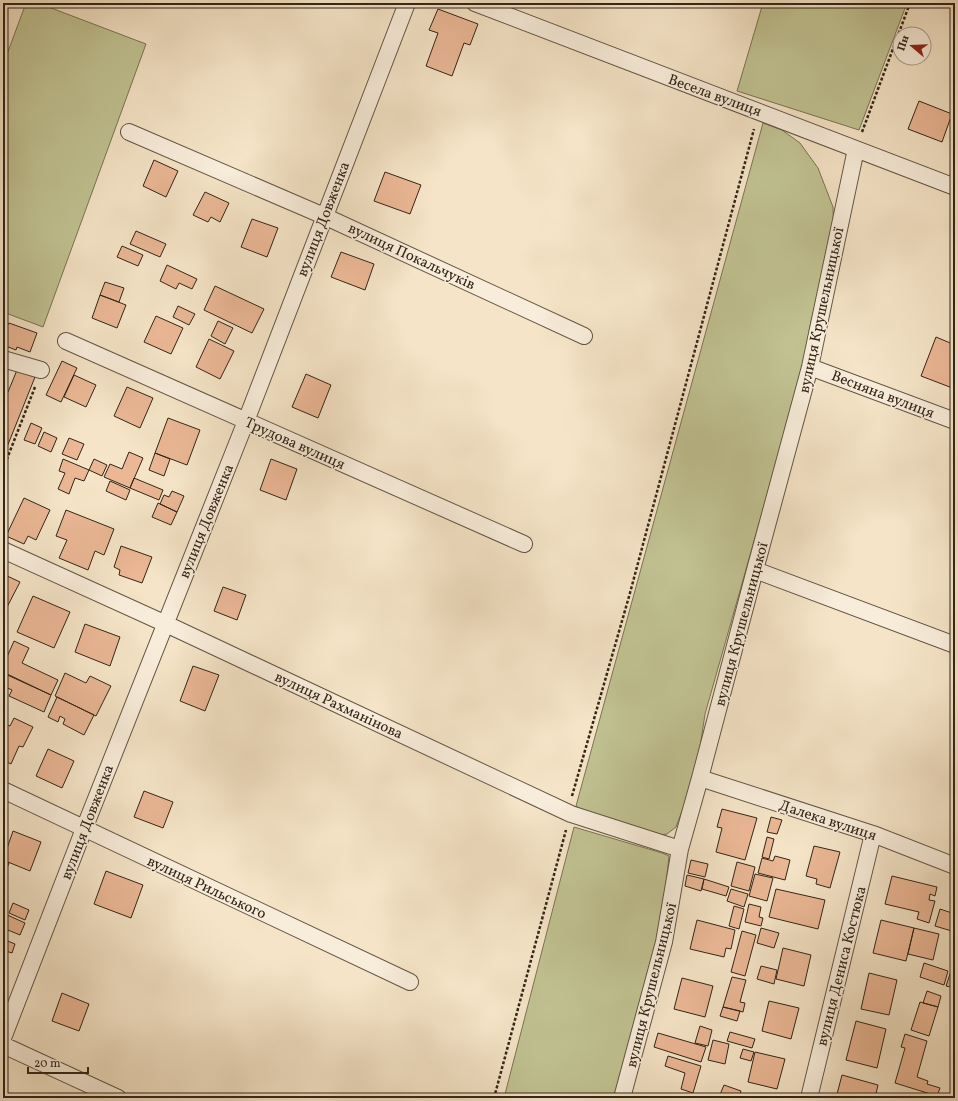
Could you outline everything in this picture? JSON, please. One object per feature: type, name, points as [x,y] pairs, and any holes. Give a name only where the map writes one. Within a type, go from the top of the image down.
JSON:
[{"type":"street","name":"вулиця Довженка","points":[[3,1038],[84,829],[246,422],[407,3]]},
{"type":"street","name":"Весела вулиця","points":[[475,3],[686,85],[759,111],[955,186]]},
{"type":"street","name":"вулиця Покальчуків","points":[[129,132],[324,216],[584,336]]},
{"type":"street","name":"вулиця Крушельницької","points":[[622,1098],[664,942],[680,849],[810,367],[856,149]]},
{"type":"street","name":"Трудова вулиця","points":[[66,341],[524,544]]},
{"type":"street","points":[[3,359],[41,370]]},
{"type":"street","name":"Весняна вулиця","points":[[810,367],[955,421]]},
{"type":"street","name":"вулиця Рахманінова","points":[[3,550],[166,624],[571,814],[680,849]]},
{"type":"street","points":[[755,570],[955,645]]},
{"type":"street","name":"Далека вулиця","points":[[700,778],[873,834],[955,866]]},
{"type":"street","name":"вулиця Рильського","points":[[3,790],[410,982]]},
{"type":"street","name":"вулиця Дениса Костюка","points":[[809,1098],[873,834]]},
{"type":"street","points":[[3,1045],[118,1098]]},
{"type":"path","points":[[856,149],[910,3]]},
{"type":"path","points":[[494,1098],[571,814],[570,800],[630,593],[759,111]]},
{"type":"path","points":[[3,468],[41,370]]},
{"type":"green space","points":[[26,3],[38,3],[146,44],[43,327],[3,312],[3,65]]},
{"type":"green space","points":[[763,3],[907,3],[898,26],[892,26],[892,43],[859,130],[737,91]]},
{"type":"green space","points":[[763,123],[782,130],[800,143],[818,168],[833,207],[834,237],[811,321],[802,372],[705,714],[697,767],[676,827],[667,834],[653,836],[593,816],[576,806]]},
{"type":"green space","points":[[574,827],[669,856],[664,903],[649,977],[617,1098],[504,1098]]},
{"type":"building","points":[[438,9],[478,24],[470,45],[464,43],[452,76],[426,66],[438,33],[429,30]]},
{"type":"building","points":[[919,101],[952,114],[942,142],[908,129]]},
{"type":"building","points":[[154,160],[178,171],[166,197],[143,186]]},
{"type":"building","points":[[385,172],[421,185],[410,214],[374,201]]},
{"type":"building","points":[[205,192],[229,203],[220,222],[211,217],[208,222],[193,215]]},
{"type":"building","points":[[252,219],[278,228],[267,257],[241,247]]},
{"type":"building","points":[[136,231],[166,244],[160,257],[130,244]]},
{"type":"building","points":[[122,246],[143,255],[138,266],[117,257]]},
{"type":"building","points":[[341,252],[374,264],[365,290],[331,277]]},
{"type":"building","points":[[167,265],[197,279],[192,289],[179,283],[176,289],[160,281]]},
{"type":"building","points":[[105,282],[124,288],[119,302],[100,295]]},
{"type":"building","points":[[215,286],[264,309],[252,333],[204,310]]},
{"type":"building","points":[[100,295],[126,305],[117,328],[92,318]]},
{"type":"building","points":[[178,306],[195,314],[189,325],[173,317]]},
{"type":"building","points":[[156,316],[183,328],[171,354],[144,342]]},
{"type":"building","points":[[218,321],[233,328],[225,344],[211,336]]},
{"type":"building","points":[[9,323],[37,333],[30,352],[17,347],[16,350],[3,345],[3,325],[7,326]]},
{"type":"building","points":[[936,337],[955,345],[955,389],[921,376]]},
{"type":"building","points":[[209,339],[234,351],[220,379],[196,367]]},
{"type":"building","points":[[62,361],[77,368],[61,402],[46,395]]},
{"type":"building","points":[[17,370],[35,377],[3,457],[3,390],[8,392]]},
{"type":"building","points":[[306,374],[331,385],[318,418],[292,407]]},
{"type":"building","points":[[74,375],[96,385],[86,407],[64,397]]},
{"type":"building","points":[[127,387],[153,398],[140,428],[114,416]]},
{"type":"building","points":[[168,418],[200,430],[187,465],[155,453]]},
{"type":"building","points":[[31,423],[42,428],[35,444],[24,440]]},
{"type":"building","points":[[44,432],[57,438],[51,452],[38,446]]},
{"type":"building","points":[[69,438],[84,444],[77,460],[62,454]]},
{"type":"building","points":[[129,452],[143,458],[130,488],[104,477],[110,464],[122,469]]},
{"type":"building","points":[[155,453],[170,459],[164,476],[149,470]]},
{"type":"building","points":[[63,459],[89,470],[84,481],[75,478],[69,494],[58,489],[65,473],[59,471]]},
{"type":"building","points":[[94,459],[107,465],[102,476],[89,470]]},
{"type":"building","points":[[271,459],[297,469],[286,500],[260,490]]},
{"type":"building","points":[[134,478],[163,490],[159,500],[130,488]]},
{"type":"building","points":[[110,481],[130,490],[126,500],[106,491]]},
{"type":"building","points":[[172,491],[184,496],[177,512],[160,504],[164,495],[169,497]]},
{"type":"building","points":[[24,498],[50,510],[36,540],[28,536],[24,544],[6,536]]},
{"type":"building","points":[[158,503],[177,512],[171,525],[152,517]]},
{"type":"building","points":[[66,510],[114,529],[104,555],[95,551],[88,570],[59,558],[67,540],[56,536]]},
{"type":"building","points":[[121,546],[152,557],[142,583],[119,575],[120,570],[114,567]]},
{"type":"building","points":[[3,574],[20,582],[5,611],[3,610]]},
{"type":"building","points":[[223,587],[246,595],[237,620],[214,611]]},
{"type":"building","points":[[33,596],[70,612],[54,648],[17,632]]},
{"type":"building","points":[[85,624],[120,637],[110,666],[75,652]]},
{"type":"building","points":[[14,641],[29,648],[22,663],[58,680],[51,695],[3,673],[3,666]]},
{"type":"building","points":[[193,666],[219,675],[205,711],[180,701]]},
{"type":"building","points":[[5,673],[51,695],[44,712],[9,696],[12,690],[3,686],[3,677]]},
{"type":"building","points":[[65,673],[86,683],[90,676],[111,686],[96,716],[55,696]]},
{"type":"building","points":[[57,697],[94,715],[84,735],[63,724],[65,719],[60,716],[58,722],[48,717]]},
{"type":"building","points":[[14,718],[33,727],[23,747],[19,746],[11,764],[3,760],[3,723],[10,726]]},
{"type":"building","points":[[48,749],[74,761],[62,788],[36,776]]},
{"type":"building","points":[[144,791],[173,802],[163,828],[134,817]]},
{"type":"building","points":[[722,809],[757,818],[745,860],[716,852],[722,828],[717,827]]},
{"type":"building","points":[[771,817],[782,820],[777,834],[767,832]]},
{"type":"building","points":[[13,831],[41,842],[30,871],[3,860]]},
{"type":"building","points":[[767,837],[774,839],[769,859],[762,857]]},
{"type":"building","points":[[814,846],[840,852],[830,888],[816,884],[817,879],[806,876]]},
{"type":"building","points":[[775,856],[790,860],[785,880],[758,873],[762,858],[773,861]]},
{"type":"building","points":[[3,860],[9,863],[3,878]]},
{"type":"building","points":[[691,860],[708,864],[705,877],[688,873]]},
{"type":"building","points":[[737,862],[755,867],[749,891],[731,886]]},
{"type":"building","points":[[106,871],[143,885],[131,918],[94,904]]},
{"type":"building","points":[[755,874],[773,878],[767,901],[749,896]]},
{"type":"building","points":[[687,875],[704,879],[701,891],[685,886]]},
{"type":"building","points":[[892,876],[937,887],[935,896],[930,894],[929,900],[935,901],[929,923],[917,919],[919,912],[885,904]]},
{"type":"building","points":[[704,879],[729,887],[726,896],[702,889]]},
{"type":"building","points":[[731,889],[748,894],[744,907],[727,901]]},
{"type":"building","points":[[776,889],[825,900],[818,929],[769,917]]},
{"type":"building","points":[[13,903],[29,910],[25,920],[9,913]]},
{"type":"building","points":[[749,904],[761,907],[759,917],[763,918],[761,926],[745,922]]},
{"type":"building","points":[[734,906],[744,909],[739,929],[729,926]]},
{"type":"building","points":[[940,909],[955,914],[955,932],[935,926]]},
{"type":"building","points":[[3,913],[25,923],[20,935],[3,928]]},
{"type":"building","points":[[697,920],[735,930],[731,949],[726,948],[724,957],[690,949]]},
{"type":"building","points":[[881,920],[914,928],[906,961],[873,953]]},
{"type":"building","points":[[761,928],[779,933],[774,948],[757,943]]},
{"type":"building","points":[[914,928],[939,934],[933,960],[908,954]]},
{"type":"building","points":[[742,931],[756,935],[745,976],[731,972]]},
{"type":"building","points":[[3,939],[15,944],[12,953],[3,950]]},
{"type":"building","points":[[783,948],[811,955],[804,986],[776,979]]},
{"type":"building","points":[[924,963],[948,971],[944,985],[920,977]]},
{"type":"building","points":[[761,966],[777,970],[774,984],[757,979]]},
{"type":"building","points":[[951,971],[955,972],[955,988],[946,986]]},
{"type":"building","points":[[869,973],[897,980],[889,1015],[861,1009]]},
{"type":"building","points":[[732,977],[746,980],[740,1002],[745,1003],[743,1012],[723,1007]]},
{"type":"building","points":[[682,978],[713,986],[705,1017],[674,1009]]},
{"type":"building","points":[[927,991],[941,996],[938,1007],[923,1003]]},
{"type":"building","points":[[62,993],[89,1004],[79,1031],[52,1021]]},
{"type":"building","points":[[769,1001],[799,1008],[791,1039],[762,1031]]},
{"type":"building","points":[[920,1002],[938,1007],[929,1036],[911,1030]]},
{"type":"building","points":[[723,1007],[740,1011],[737,1021],[720,1016]]},
{"type":"building","points":[[856,1021],[886,1029],[877,1068],[846,1060]]},
{"type":"building","points":[[700,1026],[712,1030],[708,1046],[695,1043]]},
{"type":"building","points":[[730,1032],[755,1039],[752,1048],[727,1041]]},
{"type":"building","points":[[658,1033],[706,1047],[701,1062],[654,1047]]},
{"type":"building","points":[[905,1034],[927,1041],[917,1077],[928,1081],[927,1084],[940,1088],[937,1096],[895,1083],[905,1048],[901,1047]]},
{"type":"building","points":[[713,1040],[729,1044],[725,1064],[708,1060]]},
{"type":"building","points":[[743,1049],[754,1052],[751,1061],[740,1058]]},
{"type":"building","points":[[755,1052],[785,1059],[777,1089],[748,1082]]},
{"type":"building","points":[[668,1056],[701,1066],[693,1093],[681,1089],[685,1073],[665,1066]]},
{"type":"building","points":[[842,1075],[878,1085],[875,1098],[836,1098]]},
{"type":"building","points":[[724,1085],[741,1091],[739,1098],[719,1097]]}]
